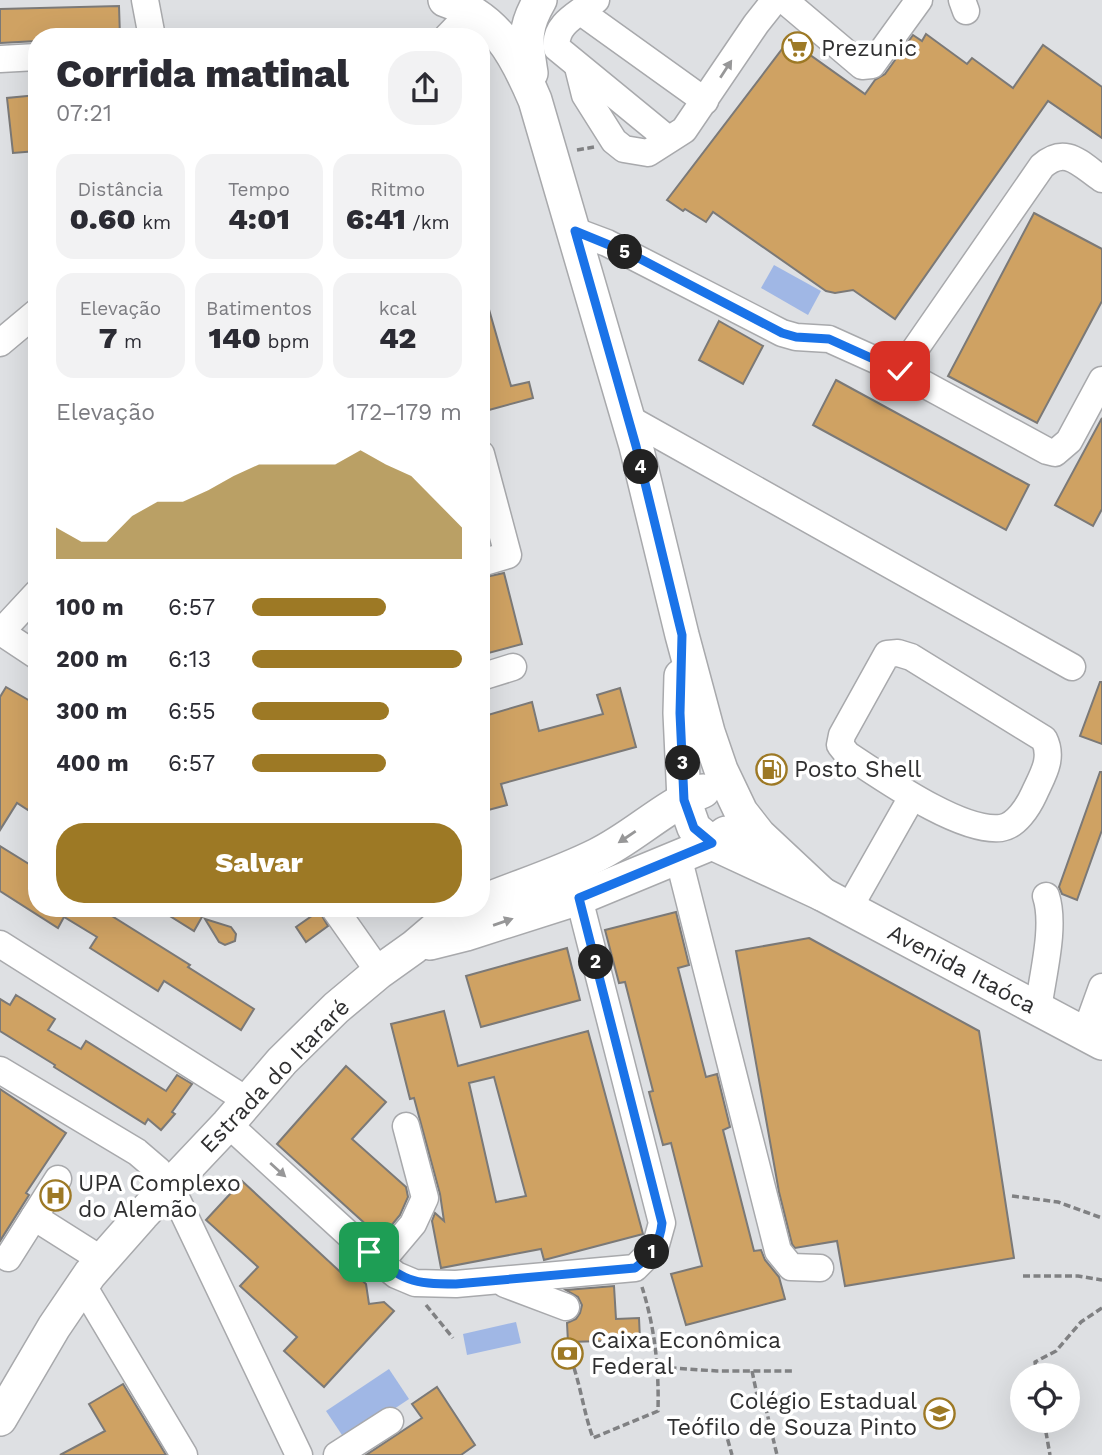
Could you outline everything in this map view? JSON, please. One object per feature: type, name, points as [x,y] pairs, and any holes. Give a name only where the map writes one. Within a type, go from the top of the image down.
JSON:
[{"type":"main road","points":[[473,10],[538,0]]},
{"type":"main road","points":[[535,100],[525,37],[527,23],[538,0]]},
{"type":"main road","name":"Avenida Itaóca","points":[[473,10],[509,46],[535,100],[628,418],[708,732],[734,799],[774,850],[835,901]]},
{"type":"main road","name":"Avenida Itaóca","points":[[682,635],[680,713],[684,800],[694,828],[712,843],[835,901],[1093,1039]]},
{"type":"main road","points":[[490,899],[597,855],[704,790],[734,799]]},
{"type":"main road","name":"Estrada do Itararé","points":[[490,913],[579,898],[712,843],[723,836],[734,799]]},
{"type":"main road","name":"Estrada do Itararé","points":[[3,1406],[92,1272],[282,1061],[336,1008],[379,972],[448,920],[466,917]]},
{"type":"street","points":[[145,0],[150,28]]},
{"type":"street","points":[[578,67],[585,95],[614,141],[624,149],[648,153],[684,130],[775,0]]},
{"type":"street","points":[[784,0],[862,66],[872,65],[919,0]]},
{"type":"street","points":[[668,139],[560,52],[556,40],[564,24],[589,6],[705,101]]},
{"type":"street","points":[[456,28],[473,10]]},
{"type":"street","points":[[0,59],[28,57]]},
{"type":"street","points":[[900,371],[1042,166],[1052,157],[1070,157],[1102,179]]},
{"type":"street","points":[[575,231],[631,254],[782,333],[796,337],[829,339],[900,371],[1047,451],[1055,453],[1069,441],[1102,380]]},
{"type":"street","points":[[0,343],[28,320]]},
{"type":"street","points":[[628,418],[1072,667]]},
{"type":"street","points":[[490,488],[508,555],[490,560]]},
{"type":"street","points":[[28,603],[0,633],[28,650]]},
{"type":"street","points":[[887,653],[911,657],[1044,739],[1049,750],[1047,765],[1032,798],[1019,818],[1003,828],[985,827],[952,817],[912,797],[848,755],[840,745],[842,735],[887,653]]},
{"type":"street","points":[[490,674],[513,667]]},
{"type":"street","points":[[835,901],[912,797]]},
{"type":"street","points":[[678,856],[778,1251],[790,1267],[820,1268]]},
{"type":"street","points":[[1038,1010],[1048,936],[1049,906],[1046,896]]},
{"type":"street","points":[[0,944],[238,1112],[396,1275],[415,1283],[497,1281],[635,1268],[655,1248],[662,1223],[579,898]]},
{"type":"street","points":[[340,917],[379,972]]},
{"type":"street","points":[[1093,1039],[1102,987]]},
{"type":"street","points":[[0,1070],[137,1152],[158,1170],[170,1185],[299,1455]]},
{"type":"street","points":[[381,1262],[413,1224],[425,1198],[405,1126]]},
{"type":"street","points":[[8,1258],[58,1179]]},
{"type":"street","points":[[34,1217],[92,1272],[184,1455]]},
{"type":"street","points":[[497,1281],[566,1307]]},
{"type":"street","points":[[337,1455],[390,1421]]},
{"type":"path","points":[[551,153],[589,149],[614,141]]},
{"type":"path","points":[[1012,1196],[1058,1202],[1102,1218]]},
{"type":"path","points":[[564,1352],[568,1352],[572,1362],[585,1417],[593,1438],[659,1411],[659,1367],[650,1312],[635,1268]]},
{"type":"path","points":[[1023,1276],[1079,1276],[1102,1280]]},
{"type":"path","points":[[1035,1363],[1056,1351],[1081,1322],[1102,1308]]},
{"type":"path","points":[[659,1367],[718,1371],[795,1371]]},
{"type":"path","points":[[752,1371],[760,1409],[766,1409],[777,1455]]},
{"type":"path","points":[[722,1419],[732,1455]]},
{"type":"path","points":[[1046,1433],[1050,1455]]},
{"type":"shaded area","points":[[774,265],[821,291],[808,315],[761,288]]},
{"type":"shaded area","points":[[516,1322],[521,1343],[467,1355],[463,1334]]},
{"type":"shaded area","points":[[389,1369],[409,1399],[346,1441],[326,1411]]},
{"type":"building","points":[[119,6],[120,28],[28,28],[28,41],[0,43],[0,9]]},
{"type":"building","points":[[926,34],[967,64],[972,58],[1013,88],[1043,45],[1102,87],[1102,138],[1048,101],[895,319],[853,290],[835,293],[826,291],[713,212],[706,222],[667,200],[789,40],[865,94],[875,80],[885,74],[913,35],[922,41]]},
{"type":"building","points":[[28,96],[28,152],[13,153],[7,98]]},
{"type":"building","points":[[1034,213],[1102,249],[1102,301],[1037,423],[948,376]]},
{"type":"building","points":[[490,313],[511,386],[529,382],[533,398],[490,410]]},
{"type":"building","points":[[719,321],[763,346],[743,384],[699,360]]},
{"type":"building","points":[[836,380],[1029,485],[1006,530],[813,425]]},
{"type":"building","points":[[1102,418],[1102,509],[1093,526],[1055,505]]},
{"type":"building","points":[[504,573],[522,644],[490,653],[490,576]]},
{"type":"building","points":[[1102,682],[1102,744],[1080,736]]},
{"type":"building","points":[[6,687],[28,700],[28,810],[17,803],[0,830],[0,697]]},
{"type":"building","points":[[620,688],[636,747],[501,784],[507,805],[490,810],[490,714],[532,702],[539,731],[603,714],[597,695]]},
{"type":"building","points":[[1100,772],[1102,830],[1077,900],[1062,894],[1059,887]]},
{"type":"building","points":[[0,846],[28,863],[28,909],[0,891]]},
{"type":"building","points":[[676,912],[689,965],[678,968],[706,1077],[717,1074],[730,1127],[723,1130],[754,1251],[761,1250],[765,1260],[779,1277],[785,1299],[686,1325],[671,1274],[702,1266],[671,1143],[663,1145],[649,1092],[653,1091],[625,982],[619,983],[605,930]]},
{"type":"building","points":[[41,917],[64,917],[58,928]]},
{"type":"building","points":[[64,917],[113,917],[254,1009],[241,1030],[164,981],[158,991],[90,948],[97,937]]},
{"type":"building","points":[[171,917],[202,917],[194,931]]},
{"type":"building","points":[[310,917],[323,917],[328,926],[306,942],[296,927]]},
{"type":"building","points":[[205,919],[231,927],[236,934],[235,941],[225,945],[219,942]]},
{"type":"building","points":[[809,938],[979,1031],[1014,1258],[845,1286],[837,1241],[795,1248],[792,1244],[779,1192],[736,951]]},
{"type":"building","points":[[567,948],[580,1000],[481,1027],[466,976]]},
{"type":"building","points":[[16,995],[55,1019],[48,1030],[81,1049],[86,1041],[166,1091],[177,1075],[192,1084],[172,1112],[175,1114],[161,1130],[148,1119],[145,1124],[0,1031],[0,999],[10,1005]]},
{"type":"building","points":[[444,1011],[458,1066],[588,1031],[643,1234],[544,1260],[541,1249],[441,1268],[432,1221],[435,1213],[444,1221],[440,1194],[414,1098],[410,1099],[391,1024]],"holes":[[[494,1077],[526,1196],[496,1202],[469,1083]]]},
{"type":"building","points":[[346,1066],[386,1102],[352,1139],[406,1187],[408,1197],[400,1215],[381,1238],[277,1144]]},
{"type":"building","points":[[0,1089],[66,1133],[26,1193],[29,1195],[0,1241]]},
{"type":"building","points":[[242,1181],[349,1280],[355,1274],[366,1284],[369,1304],[384,1302],[394,1311],[324,1387],[284,1351],[297,1337],[240,1286],[258,1267],[206,1220]]},
{"type":"building","points":[[614,1286],[616,1319],[639,1318],[640,1340],[568,1342],[567,1323],[576,1319],[582,1305],[578,1297],[566,1290]]},
{"type":"building","points":[[123,1384],[166,1455],[60,1455],[105,1431],[89,1404]]},
{"type":"building","points":[[437,1387],[475,1445],[461,1455],[366,1455],[422,1418],[412,1404]]},
{"type":"place","name":"Prezunic","points":[[798,48]]},
{"type":"place","name":"Posto Shell","points":[[771,769]]},
{"type":"place","name":"UPA Complexo do Alemão","points":[[55,1196]]},
{"type":"place","name":"Caixa Econômica Federal","points":[[568,1353]]},
{"type":"place","name":"Colégio Estadual Teófilo de Souza Pinto","points":[[940,1414]]},
{"type":"route","points":[[369,1252],[396,1275],[415,1283],[456,1284],[635,1268],[646,1260],[655,1248],[662,1231],[579,898],[712,843],[694,828],[684,800],[680,713],[682,635],[636,446],[575,231],[631,254],[782,333],[796,337],[829,339],[900,371]]}]
